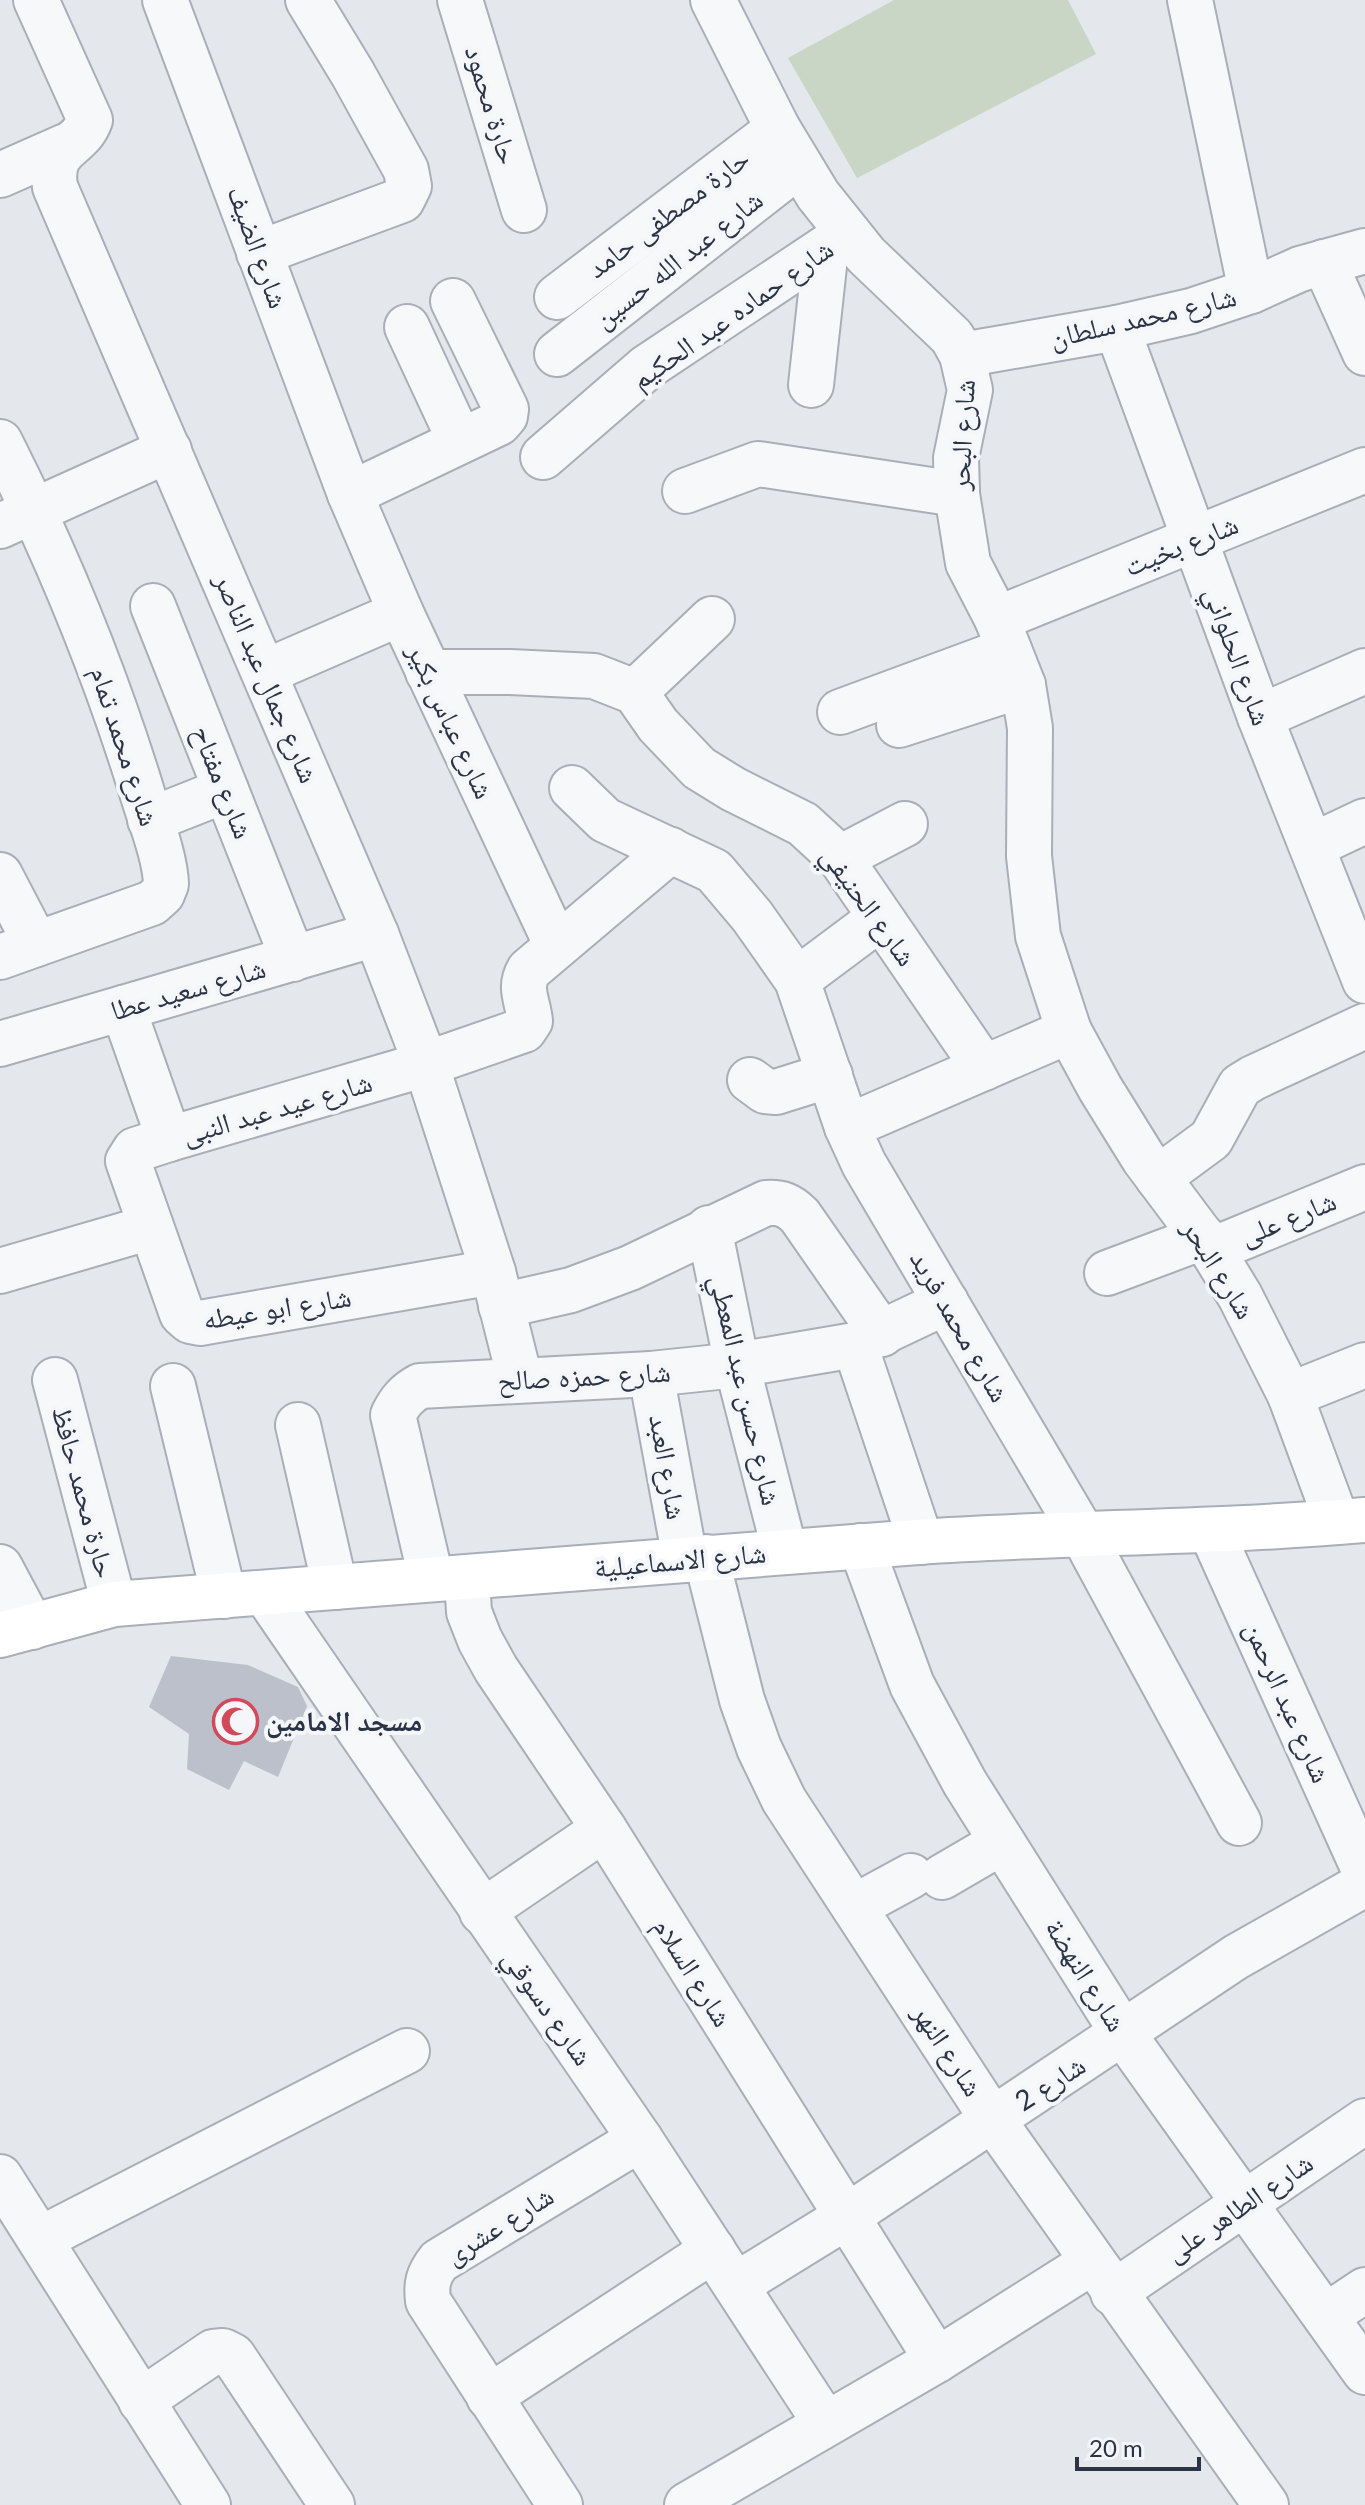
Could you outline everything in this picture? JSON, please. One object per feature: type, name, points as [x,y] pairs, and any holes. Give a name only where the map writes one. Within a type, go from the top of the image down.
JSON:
[{"type":"street","name":"شارع جمال عبد الناصر","points":[[36,0],[90,120],[87,128],[57,157],[53,172],[55,187],[376,934],[426,1064],[497,1289],[520,1379]]},
{"type":"street","points":[[259,253],[402,200],[409,186],[406,170],[308,0]]},
{"type":"street","name":"حارة محمود","points":[[460,0],[524,210]]},
{"type":"street","name":"شارع البحر","points":[[713,0],[788,147],[818,195],[837,240],[866,255],[952,337],[962,355],[970,390],[956,458],[957,494],[968,563],[1009,652],[1030,728],[1029,856],[1038,936],[1069,1031],[1100,1088],[1158,1178],[1207,1244],[1240,1296],[1351,1521]]},
{"type":"street","points":[[1190,0],[1251,291]]},
{"type":"street","name":"شارع الضيف","points":[[178,5],[259,253],[350,494]]},
{"type":"street","points":[[0,175],[66,146]]},
{"type":"street","name":"حارة مصطفى حامد","points":[[557,297],[788,147]]},
{"type":"street","name":"شارع عبد الله حسين","points":[[557,354],[788,147]]},
{"type":"street","points":[[811,385],[837,240]]},
{"type":"street","name":"شارع حماده عبد الحكيم","points":[[543,457],[647,367],[837,240]]},
{"type":"street","points":[[1345,257],[1365,353]]},
{"type":"street","name":"شارع محمد سلطان","points":[[962,355],[1117,328],[1191,311],[1345,257]]},
{"type":"street","points":[[350,494],[499,423],[505,416],[506,409],[453,301]]},
{"type":"street","points":[[407,327],[460,441]]},
{"type":"street","name":"شارع الحلواني","points":[[1117,328],[1260,717],[1365,981]]},
{"type":"street","name":"شارع محمد تمام","points":[[0,442],[17,518],[114,702],[166,875],[162,894],[152,903],[18,951]]},
{"type":"street","points":[[17,518],[169,450]]},
{"type":"street","points":[[685,491],[758,464],[957,494]]},
{"type":"street","name":"شارع بخيت","points":[[1009,652],[1195,540],[1365,470]]},
{"type":"street","name":"شارع عباس بكير","points":[[350,494],[428,672],[557,946]]},
{"type":"street","name":"شارع مفتاح","points":[[153,606],[293,959]]},
{"type":"street","points":[[265,672],[401,613]]},
{"type":"street","points":[[428,672],[594,676],[635,692],[712,619]]},
{"type":"street","points":[[840,712],[1009,652]]},
{"type":"street","points":[[899,725],[1009,652]]},
{"type":"street","points":[[1260,717],[1365,671]]},
{"type":"street","name":"شارع الحنيفي","points":[[635,692],[658,725],[699,768],[803,824],[840,858],[984,1068]]},
{"type":"street","name":"شارع محمد فريد","points":[[572,788],[605,820],[714,871],[752,916],[797,980],[847,1127],[864,1164],[1082,1533],[1239,1823]]},
{"type":"street","points":[[150,820],[226,790]]},
{"type":"street","points":[[1312,846],[1365,821]]},
{"type":"street","points":[[840,858],[905,824]]},
{"type":"street","points":[[557,946],[671,850]]},
{"type":"street","points":[[0,875],[18,951]]},
{"type":"street","points":[[797,980],[880,918]]},
{"type":"street","name":"شارع سعيد عطا","points":[[0,1044],[376,934]]},
{"type":"street","name":"شارع عيد عبد النبى","points":[[150,1147],[426,1064],[524,1030],[530,1021],[523,980],[529,970],[557,946]]},
{"type":"street","name":"شارع ابو عيطه","points":[[123,1008],[150,1147],[128,1161],[182,1314],[190,1321],[200,1323],[497,1289],[571,1290],[630,1268],[766,1203],[779,1202],[791,1207],[800,1216],[868,1340],[921,1542]]},
{"type":"street","points":[[1158,1178],[1211,1139],[1240,1086],[1365,1026]]},
{"type":"street","points":[[847,1127],[1069,1031]]},
{"type":"street","points":[[750,1080],[765,1091],[776,1092],[830,1075]]},
{"type":"street","name":"شارع على","points":[[1107,1273],[1207,1244],[1365,1187]]},
{"type":"street","points":[[0,1271],[151,1227]]},
{"type":"street","name":"شارع حسن عبد المعطي","points":[[709,1228],[737,1365],[785,1552]]},
{"type":"street","name":"شارع حمزه صالح","points":[[449,1578],[393,1415],[400,1401],[420,1386],[651,1374],[737,1365],[868,1340],[946,1302]]},
{"type":"street","points":[[1290,1395],[1365,1365]]},
{"type":"street","name":"شارع العبد","points":[[651,1374],[696,1558]]},
{"type":"street","name":"حارة محمد حافظ","points":[[55,1380],[114,1604]]},
{"type":"street","points":[[173,1386],[245,1595]]},
{"type":"street","points":[[298,1425],[335,1587]]},
{"type":"street","name":"شارع الاسماعيلية","points":[[16,1631],[114,1604],[861,1546],[1082,1533],[1211,1531],[1351,1521]]},
{"type":"street","name":"شارع عبد الرحمن","points":[[1211,1531],[1365,1872]]},
{"type":"street","name":"شارع النهضة","points":[[861,1546],[912,1685],[965,1783],[1124,2035],[1365,2372]]},
{"type":"street","name":"شارع النهر","points":[[696,1558],[759,1748],[784,1800],[993,2120],[1102,2278],[1266,2505]]},
{"type":"street","points":[[0,1567],[16,1631]]},
{"type":"street","name":"شارع السلام","points":[[449,1578],[496,1669],[604,1829],[937,2360]]},
{"type":"street","name":"شارع دسوقي","points":[[245,1595],[482,1912],[640,2139],[826,2424]]},
{"type":"street","points":[[482,1912],[604,1829]]},
{"type":"street","points":[[854,1907],[1002,1842]]},
{"type":"street","name":"شارع 2","points":[[489,2397],[725,2267],[846,2217],[1124,2035],[1236,1957],[1365,1884]]},
{"type":"street","points":[[40,2239],[407,2051]]},
{"type":"street","name":"شارع الطاهر على","points":[[701,2502],[937,2360],[1244,2204],[1365,2121]]},
{"type":"street","name":"شارع عشرى","points":[[560,2505],[428,2301],[426,2287],[430,2273],[439,2261],[640,2139]]},
{"type":"street","points":[[0,2177],[208,2505]]},
{"type":"street","points":[[1326,2316],[1365,2290]]},
{"type":"street","points":[[141,2401],[213,2352],[223,2351],[233,2356],[332,2505]]},
{"type":"green space","points":[[894,0],[1068,0],[1096,54],[857,178],[788,58]]},
{"type":"building","name":"مسجد الامامين","points":[[171,1656],[248,1665],[298,1687],[307,1706],[278,1777],[244,1761],[229,1790],[187,1769],[189,1734],[149,1707]]},
{"type":"place","name":"مسجد الامامين","points":[[235,1721]]}]
